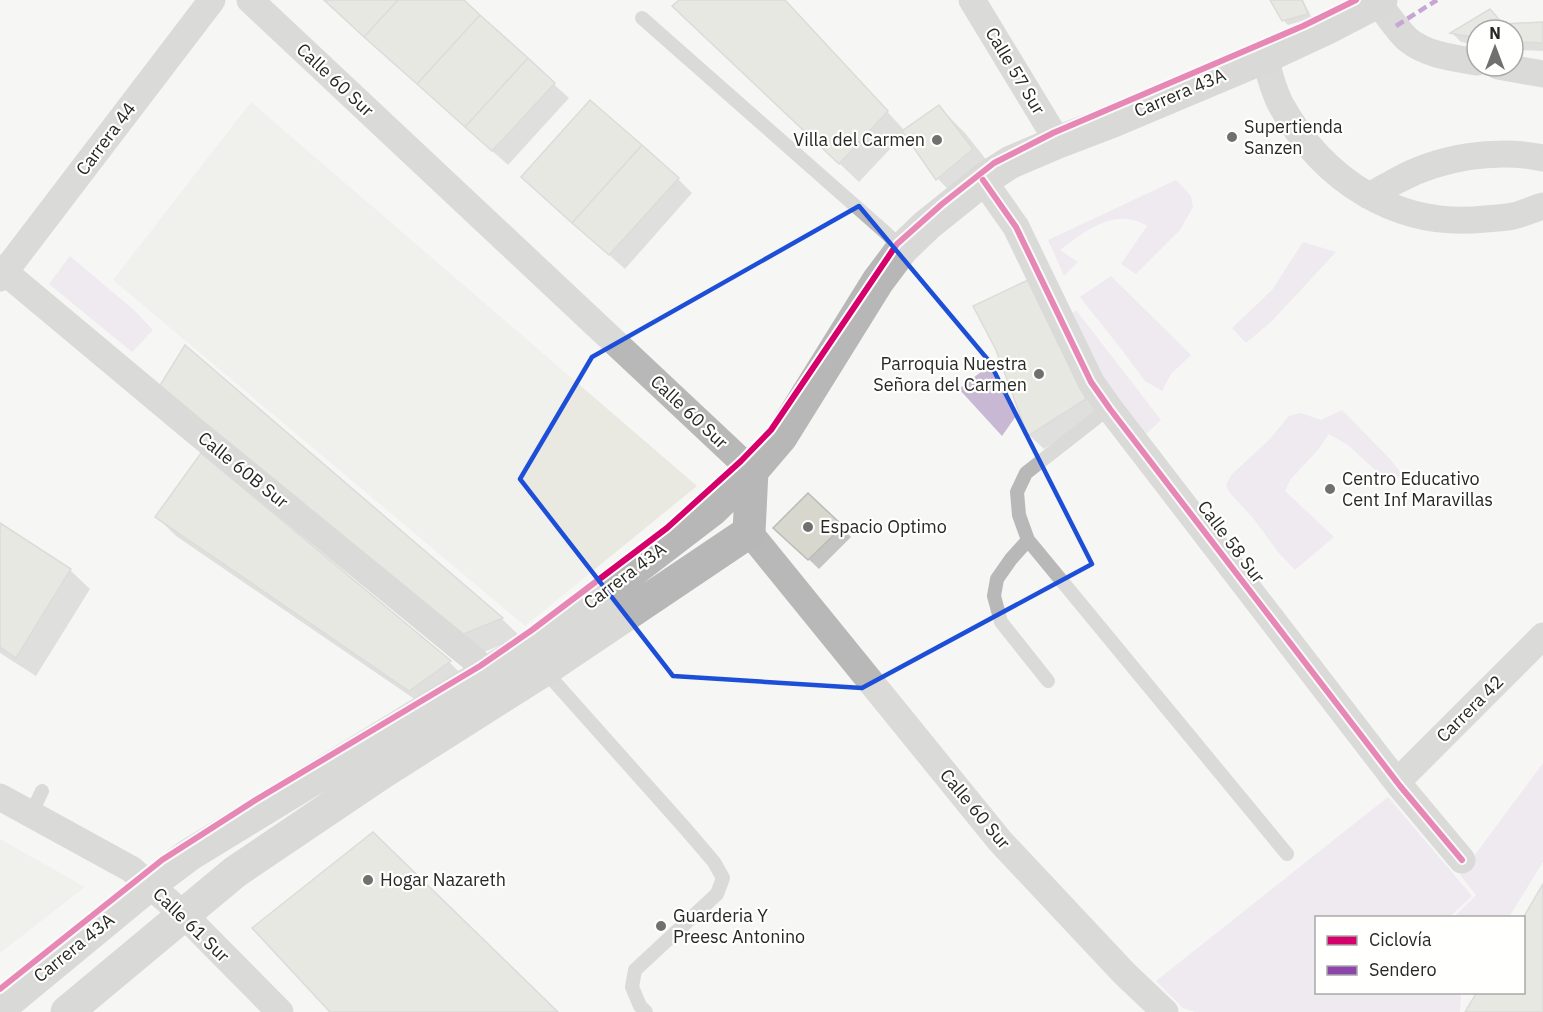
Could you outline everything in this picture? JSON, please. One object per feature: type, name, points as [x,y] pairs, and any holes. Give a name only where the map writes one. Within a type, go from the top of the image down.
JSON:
[{"type":"main road","name":"Carrera 43A","points":[[0,1008],[149,885],[189,855],[563,624],[712,510],[752,471],[781,437],[878,281],[902,249],[927,225],[983,180],[1011,162],[1265,57],[1380,1]]},
{"type":"main road","points":[[749,532],[752,471]]},
{"type":"main road","name":"Carrera 43A","points":[[67,1012],[235,872],[399,762],[544,670],[749,532]]},
{"type":"street","name":"Carrera 44","points":[[2,272],[212,0]]},
{"type":"street","name":"Calle 60 Sur","points":[[249,0],[752,471]]},
{"type":"street","name":"Calle 57 Sur","points":[[973,1],[1058,141]]},
{"type":"street","points":[[1380,1],[1396,26],[1407,39],[1417,46],[1446,57],[1465,60]]},
{"type":"street","points":[[1265,57],[1273,88],[1299,132],[1319,158],[1342,179],[1369,196],[1415,215],[1463,222],[1512,216],[1543,206]]},
{"type":"street","points":[[1525,71],[1543,74]]},
{"type":"street","points":[[1369,196],[1399,179],[1431,166],[1464,158],[1499,154],[1543,158]]},
{"type":"street","name":"Calle 58 Sur","points":[[983,180],[1012,220],[1091,382],[1109,408],[1397,782],[1462,860]]},
{"type":"street","name":"Calle 60B Sur","points":[[2,272],[475,660],[485,674]]},
{"type":"street","name":"Calle 60 Sur","points":[[749,532],[1000,841],[1124,973],[1165,1012]]},
{"type":"street","name":"Carrera 42","points":[[1397,782],[1543,636]]},
{"type":"street","name":"Calle 61 Sur","points":[[0,797],[36,802],[131,869],[184,915],[280,1012]]},
{"type":"lane","points":[[642,18],[902,249]]},
{"type":"lane","points":[[1109,408],[1026,473],[1017,492],[1019,515],[1028,540],[1287,854]]},
{"type":"lane","points":[[1028,540],[997,579],[994,596],[1001,622],[1048,681]]},
{"type":"lane","points":[[544,670],[692,836],[714,862],[723,878],[717,894],[635,970],[632,987],[640,1006],[646,1012]]},
{"type":"highlighted area","points":[[859,206],[989,361],[1092,564],[862,688],[673,676],[520,479],[592,357]]},
{"type":"shaded area","points":[[251,102],[697,486],[525,626],[113,280]]},
{"type":"shaded area","points":[[1176,180],[1191,196],[1193,207],[1180,230],[1136,274],[1121,264],[1147,226],[1124,219],[1101,223],[1060,250],[1078,262],[1064,276],[1048,240]]},
{"type":"shaded area","points":[[1303,242],[1336,252],[1272,321],[1246,343],[1232,328],[1272,290]]},
{"type":"shaded area","points":[[70,256],[135,311],[153,330],[132,352],[49,284]]},
{"type":"shaded area","points":[[1111,276],[1191,355],[1171,374],[1162,391],[1145,381],[1080,297]]},
{"type":"shaded area","points":[[1076,310],[1161,420],[1146,434],[1122,408],[1067,318]]},
{"type":"shaded area","points":[[993,368],[997,372],[1007,401],[1016,416],[1002,436],[959,389],[982,371]]},
{"type":"shaded area","points":[[1342,410],[1402,474],[1390,484],[1348,445],[1329,434],[1317,451],[1290,480],[1285,491],[1334,537],[1295,570],[1229,492],[1226,485],[1232,474],[1269,440],[1289,416],[1301,413],[1321,420]]},
{"type":"shaded area","points":[[1543,763],[1543,862],[1510,916],[1455,916],[1476,895],[1460,875]]},
{"type":"shaded area","points":[[1388,797],[1472,896],[1451,916],[1315,916],[1315,994],[1461,994],[1460,1012],[1195,1012],[1183,1008],[1156,981]]},
{"type":"shaded area","points":[[0,839],[85,887],[0,953]]},
{"type":"building","points":[[324,0],[398,0],[364,37]]},
{"type":"building","points":[[398,0],[464,0],[480,15],[417,84],[364,37]]},
{"type":"building","points":[[679,0],[785,0],[888,111],[839,164],[672,6]]},
{"type":"building","points":[[1270,0],[1302,0],[1308,14],[1282,21]]},
{"type":"building","points":[[1490,9],[1498,18],[1475,18]]},
{"type":"building","points":[[480,15],[528,58],[465,127],[417,84]]},
{"type":"building","points":[[1543,22],[1543,43],[1525,42],[1525,23]]},
{"type":"building","points":[[1465,24],[1465,36],[1450,33]]},
{"type":"building","points":[[528,58],[555,83],[492,151],[465,127]]},
{"type":"building","points":[[590,100],[642,145],[572,223],[521,177]]},
{"type":"building","name":"Villa del Carmen","points":[[939,105],[973,149],[936,180],[902,131]]},
{"type":"building","points":[[642,145],[679,178],[609,255],[572,223]]},
{"type":"building","name":"Parroquia Nuestra Señora del Carmen","points":[[1028,280],[1086,399],[1028,436],[996,350],[973,306]]},
{"type":"building","points":[[185,345],[503,618],[454,638],[159,387]]},
{"type":"building","points":[[201,453],[451,661],[409,691],[155,517]]},
{"type":"building","name":"Espacio Optimo","points":[[808,493],[843,526],[808,560],[773,528]]},
{"type":"building","points":[[0,523],[71,569],[16,658],[0,647]]},
{"type":"building","name":"Hogar Nazareth","points":[[373,832],[558,1012],[330,1012],[252,928]]},
{"type":"building","points":[[1543,884],[1543,1012],[1465,1012],[1476,994],[1525,994],[1524,916]]},
{"type":"marked path","points":[[1396,26],[1437,0]]},
{"type":"cycle path","points":[[0,989],[162,860],[254,801],[480,666],[532,630],[667,528],[741,461],[771,430],[897,244],[942,204],[994,163],[1053,133],[1303,26],[1356,0]]},
{"type":"cycle path","points":[[983,180],[1016,227],[1091,382],[1110,409],[1400,786],[1462,860]]},
{"type":"place","name":"Supertienda Sanzen","points":[[1232,137]]},
{"type":"place","name":"Villa del Carmen","points":[[937,140]]},
{"type":"place","name":"Parroquia Nuestra Señora del Carmen","points":[[1039,374]]},
{"type":"place","name":"Centro Educativo Cent Inf Maravillas","points":[[1330,489]]},
{"type":"place","name":"Espacio Optimo","points":[[808,527]]},
{"type":"place","name":"Hogar Nazareth","points":[[368,880]]},
{"type":"place","name":"Guarderia Y Preesc Antonino","points":[[661,926]]}]
